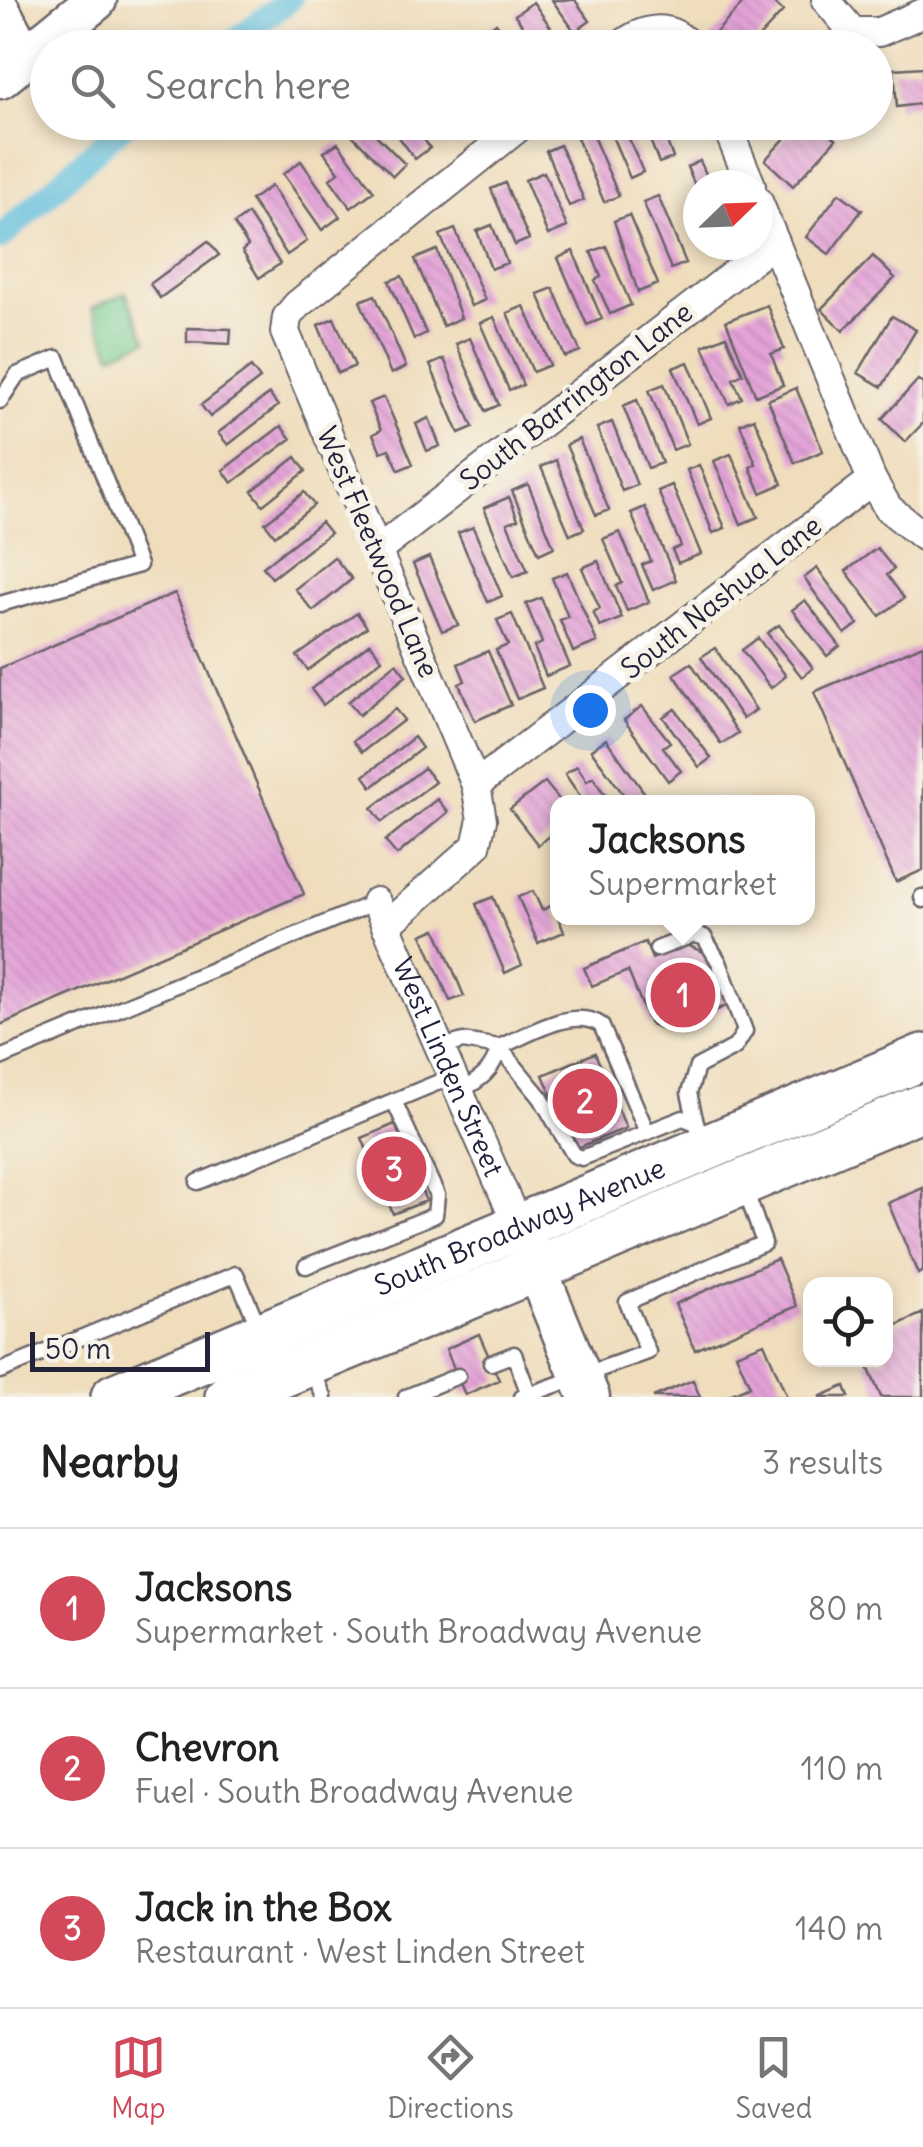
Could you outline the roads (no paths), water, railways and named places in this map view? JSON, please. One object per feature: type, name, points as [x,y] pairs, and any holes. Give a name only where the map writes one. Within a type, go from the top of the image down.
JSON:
[{"type":"main road","name":"South Broadway Avenue","points":[[114,1397],[518,1226],[701,1136],[923,1058]]},
{"type":"main road","name":"South Broadway Avenue","points":[[228,1397],[317,1380],[536,1270],[923,1107]]},
{"type":"street","points":[[59,30],[96,0]]},
{"type":"street","points":[[826,0],[851,30]]},
{"type":"street","points":[[0,10],[12,68]]},
{"type":"street","points":[[884,30],[923,13]]},
{"type":"street","name":"West Fleetwood Lane","points":[[476,785],[285,332],[287,317],[503,140]]},
{"type":"street","points":[[733,140],[745,170]]},
{"type":"street","points":[[773,237],[872,480],[888,508],[923,536]]},
{"type":"street","name":"South Barrington Lane","points":[[377,550],[775,242]]},
{"type":"street","name":"South Nashua Lane","points":[[476,785],[872,480]]},
{"type":"street","points":[[381,914],[476,846],[482,820],[476,785]]},
{"type":"street","name":"West Linden Street","points":[[381,914],[584,1386]]},
{"type":"lane","points":[[0,401],[17,375],[57,358],[139,565],[0,604]]},
{"type":"lane","points":[[0,1058],[381,914]]},
{"type":"lane","points":[[658,949],[693,935],[704,937],[719,962],[745,1031],[735,1047],[697,1067],[689,1093],[701,1136]]},
{"type":"lane","points":[[439,1048],[463,1041],[499,1047],[575,1017],[593,1020],[601,1025],[646,1132]]},
{"type":"lane","points":[[198,1182],[394,1101],[484,1078],[499,1047]]},
{"type":"lane","points":[[499,1047],[541,1098],[574,1156],[582,1158],[682,1118],[701,1136]]},
{"type":"lane","points":[[306,1266],[436,1215],[437,1195],[394,1101]]},
{"type":"lane","points":[[491,1363],[514,1354],[528,1397],[584,1386],[648,1352],[628,1302],[764,1243],[743,1183]]},
{"type":"lane","points":[[0,1370],[236,1274],[262,1334]]},
{"type":"lane","points":[[406,1397],[458,1376]]},
{"type":"waterway","points":[[250,30],[289,0]]},
{"type":"waterway","points":[[0,238],[106,140]]},
{"type":"place","name":"Jacksons","points":[[683,995]]},
{"type":"place","name":"Chevron","points":[[585,1101]]},
{"type":"place","name":"Jack in the Box","points":[[394,1169]]}]
